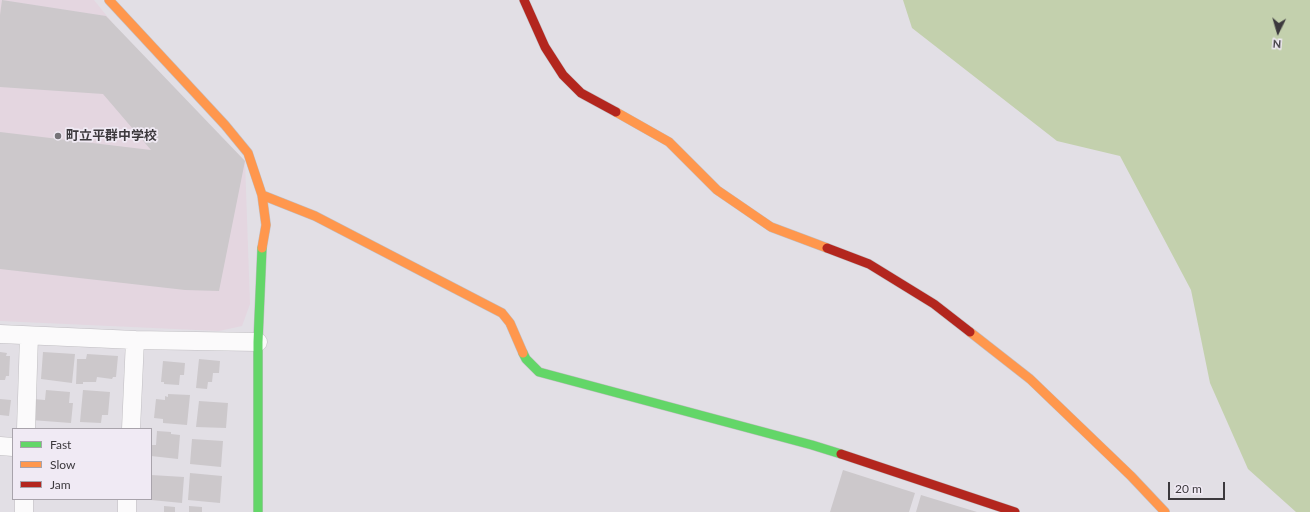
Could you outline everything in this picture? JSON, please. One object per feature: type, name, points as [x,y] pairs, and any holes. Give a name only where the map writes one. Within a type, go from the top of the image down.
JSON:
[{"type":"street","points":[[109,0],[225,125],[248,153],[262,195],[266,225],[261,254],[258,342],[258,512]]},
{"type":"street","points":[[524,0],[546,47],[563,76],[581,93],[669,142],[717,190],[771,227],[869,264],[934,304],[1030,379],[1131,476],[1165,512]]},
{"type":"street","points":[[262,195],[315,216],[502,313],[510,323],[526,359],[539,372],[812,445],[1014,512]]},
{"type":"street","points":[[0,334],[135,340],[258,342]]},
{"type":"street","points":[[26,428],[29,336]]},
{"type":"street","points":[[131,428],[135,340]]},
{"type":"street","points":[[0,446],[12,447]]},
{"type":"street","points":[[24,500],[24,512]]},
{"type":"street","points":[[127,500],[127,512]]},
{"type":"shaded area","points":[[0,0],[94,0],[132,47],[245,161],[250,304],[242,326],[219,331],[0,321]]},
{"type":"green space","points":[[903,0],[1310,0],[1310,512],[1296,512],[1248,469],[1210,383],[1191,290],[1120,156],[1057,141],[912,28]]},
{"type":"building","points":[[2,0],[106,16],[245,161],[219,291],[185,290],[0,269],[0,132],[151,150],[103,94],[0,87],[0,15]]},
{"type":"building","points":[[0,352],[7,353],[6,356],[10,356],[9,376],[6,376],[5,380],[0,380]]},
{"type":"building","points":[[43,352],[75,354],[72,383],[41,379]]},
{"type":"building","points":[[87,354],[118,356],[116,377],[113,377],[112,379],[97,377],[96,382],[83,382],[83,384],[76,384],[77,359],[86,359]]},
{"type":"building","points":[[199,359],[220,361],[219,373],[213,373],[212,382],[208,382],[207,389],[196,388]]},
{"type":"building","points":[[163,361],[185,363],[184,375],[180,375],[179,385],[164,384],[164,382],[161,382]]},
{"type":"building","points":[[46,390],[70,392],[69,403],[73,403],[71,423],[31,420],[33,399],[45,400]]},
{"type":"building","points":[[83,390],[110,392],[108,415],[102,415],[101,423],[80,422]]},
{"type":"building","points":[[168,394],[190,395],[187,425],[163,423],[163,419],[154,418],[156,399],[165,400],[165,396],[168,397]]},
{"type":"building","points":[[0,399],[11,400],[9,416],[0,415]]},
{"type":"building","points":[[199,401],[228,403],[226,428],[196,427]]},
{"type":"building","points":[[157,431],[171,432],[171,434],[180,435],[178,459],[152,456],[152,445],[156,445]]},
{"type":"building","points":[[192,439],[223,441],[221,467],[190,464]]},
{"type":"building","points":[[843,470],[915,493],[909,512],[830,512]]},
{"type":"building","points":[[190,473],[222,476],[220,503],[188,500]]},
{"type":"building","points":[[152,475],[184,477],[182,503],[151,500]]},
{"type":"building","points":[[921,495],[977,512],[916,512]]},
{"type":"building","points":[[164,506],[175,507],[175,512],[164,512]]},
{"type":"building","points":[[189,506],[202,507],[202,512],[189,512]]},
{"type":"traffic: fast","points":[[258,512],[258,342],[262,248]]},
{"type":"traffic: fast","points":[[523,353],[526,359],[539,372],[841,454]]},
{"type":"traffic: slow","points":[[109,0],[225,125],[248,153],[262,195],[266,225],[262,248]]},
{"type":"traffic: slow","points":[[616,112],[669,142],[717,190],[771,227],[827,248]]},
{"type":"traffic: slow","points":[[262,195],[315,216],[502,313],[510,323],[523,353]]},
{"type":"traffic: slow","points":[[970,332],[1030,379],[1131,476],[1165,512]]},
{"type":"traffic: jam","points":[[524,0],[545,47],[563,75],[581,93],[616,112]]},
{"type":"traffic: jam","points":[[827,248],[869,264],[934,304],[970,332]]},
{"type":"traffic: jam","points":[[841,454],[1015,512]]},
{"type":"place","name":"町立平群中学校","points":[[58,136]]}]
